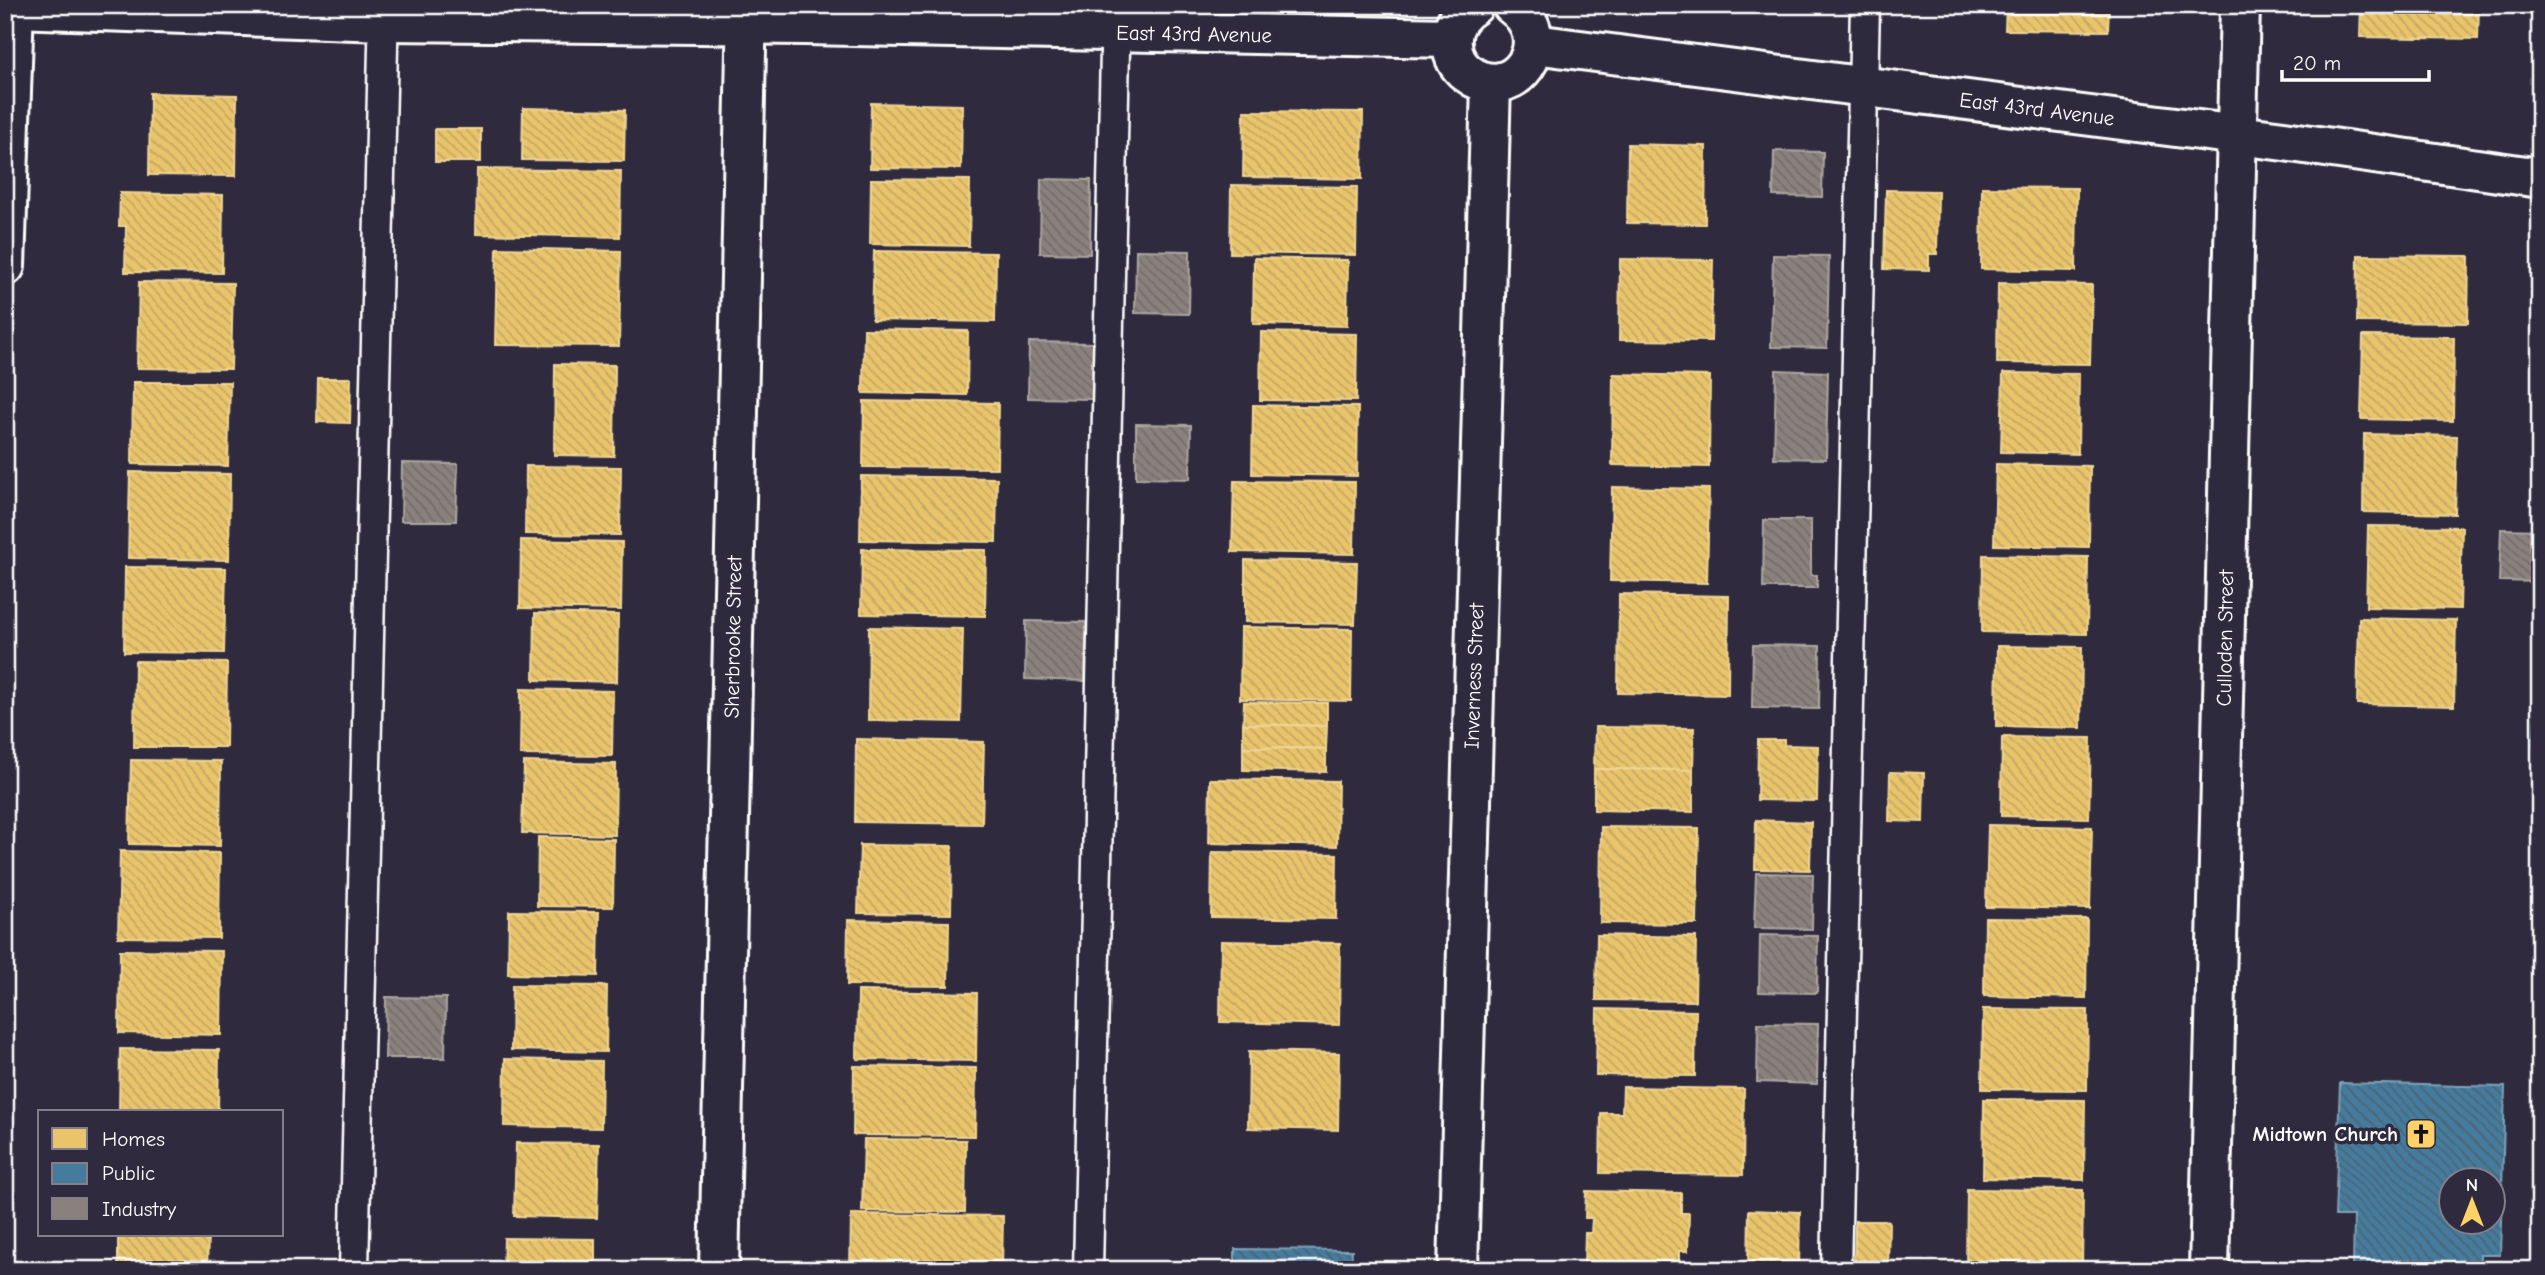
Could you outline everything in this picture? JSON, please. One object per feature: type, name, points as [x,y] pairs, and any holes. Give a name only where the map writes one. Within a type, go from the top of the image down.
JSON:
[{"type":"street","points":[[1474,5],[1455,23],[1451,38],[1453,54],[1461,68],[1474,78],[1491,83],[1505,81],[1520,73],[1530,59],[1534,44],[1531,27],[1523,13],[1512,5]]},
{"type":"street","name":"Culloden Street","points":[[2209,1270],[2240,5]]},
{"type":"street","points":[[5,266],[11,7]]},
{"type":"street","name":"East 43rd Avenue","points":[[11,7],[1116,19],[1451,38]]},
{"type":"street","name":"Sherbrooke Street","points":[[719,1270],[747,15]]},
{"type":"street","name":"East 43rd Avenue","points":[[1534,44],[2237,135],[2540,178]]},
{"type":"street","name":"Inverness Street","points":[[1458,1270],[1491,83]]},
{"type":"lane","points":[[1836,1270],[1865,5]]},
{"type":"lane","points":[[354,1270],[384,13]]},
{"type":"lane","points":[[1088,1270],[1116,19]]},
{"type":"building: Homes","points":[[2006,5],[2109,5],[2108,31],[2005,30]]},
{"type":"building: Homes","points":[[2361,5],[2479,5],[2478,39],[2360,37]]},
{"type":"building: Homes","points":[[150,93],[237,95],[236,176],[149,175]]},
{"type":"building: Homes","points":[[871,103],[962,105],[961,169],[870,168]]},
{"type":"building: Homes","points":[[523,108],[625,110],[624,161],[522,160]]},
{"type":"building: Homes","points":[[1244,111],[1363,112],[1362,179],[1243,177]]},
{"type":"building: Homes","points":[[435,129],[481,129],[481,162],[435,162]]},
{"type":"building: Homes","points":[[1628,144],[1706,146],[1705,224],[1627,223]]},
{"type":"building: Homes","points":[[477,169],[621,171],[620,237],[476,234]]},
{"type":"building: Homes","points":[[871,179],[970,180],[969,246],[870,244]]},
{"type":"building: Homes","points":[[1231,185],[1357,187],[1356,255],[1230,253]]},
{"type":"building: Homes","points":[[1982,187],[2077,188],[2076,271],[1981,269]]},
{"type":"building: Homes","points":[[1886,190],[1938,191],[1937,254],[1929,254],[1929,270],[1884,269]]},
{"type":"building: Homes","points":[[120,193],[223,195],[222,273],[125,272],[126,226],[119,226]]},
{"type":"building: Homes","points":[[497,248],[621,251],[619,346],[495,345]]},
{"type":"building: Homes","points":[[874,251],[996,253],[995,322],[872,320]]},
{"type":"building: Homes","points":[[2358,255],[2469,256],[2468,323],[2357,322]]},
{"type":"building: Homes","points":[[1254,258],[1348,260],[1347,326],[1253,324]]},
{"type":"building: Homes","points":[[1620,259],[1713,260],[1711,341],[1619,340]]},
{"type":"building: Homes","points":[[139,282],[233,283],[231,369],[137,368]]},
{"type":"building: Homes","points":[[1998,283],[2092,285],[2090,364],[1997,363]]},
{"type":"building: Homes","points":[[864,329],[968,331],[967,395],[863,393]]},
{"type":"building: Homes","points":[[1261,332],[1357,334],[1356,401],[1260,400]]},
{"type":"building: Homes","points":[[2363,336],[2454,337],[2453,421],[2361,419]]},
{"type":"building: Homes","points":[[555,364],[615,365],[614,456],[554,455]]},
{"type":"building: Homes","points":[[2003,373],[2079,374],[2078,454],[2001,452]]},
{"type":"building: Homes","points":[[1613,374],[1710,376],[1709,467],[1612,465]]},
{"type":"building: Homes","points":[[318,378],[351,378],[350,423],[317,422]]},
{"type":"building: Homes","points":[[133,382],[230,382],[228,466],[132,464]]},
{"type":"building: Homes","points":[[864,401],[998,403],[997,468],[863,467]]},
{"type":"building: Homes","points":[[1253,405],[1358,407],[1357,476],[1252,474]]},
{"type":"building: Homes","points":[[2364,434],[2457,436],[2455,514],[2363,512]]},
{"type":"building: Homes","points":[[1996,464],[2090,466],[2089,547],[1994,545]]},
{"type":"building: Homes","points":[[526,466],[621,467],[620,535],[525,534]]},
{"type":"building: Homes","points":[[130,472],[230,474],[229,560],[128,558]]},
{"type":"building: Homes","points":[[861,476],[997,478],[996,542],[860,540]]},
{"type":"building: Homes","points":[[1234,481],[1355,482],[1354,554],[1232,552]]},
{"type":"building: Homes","points":[[1612,487],[1709,489],[1707,583],[1610,581]]},
{"type":"building: Homes","points":[[2368,526],[2462,527],[2460,609],[2366,607]]},
{"type":"building: Homes","points":[[521,540],[622,542],[621,610],[520,608]]},
{"type":"building: Homes","points":[[862,549],[986,550],[985,616],[861,614]]},
{"type":"building: Homes","points":[[1983,555],[2088,557],[2087,634],[1982,632]]},
{"type":"building: Homes","points":[[1245,560],[1357,562],[1355,624],[1245,622]]},
{"type":"building: Homes","points":[[125,567],[226,568],[224,653],[124,652]]},
{"type":"building: Homes","points":[[1619,594],[1729,596],[1728,695],[1618,693]]},
{"type":"building: Homes","points":[[535,613],[618,615],[617,682],[534,680]]},
{"type":"building: Homes","points":[[2359,618],[2456,620],[2454,706],[2357,704]]},
{"type":"building: Homes","points":[[869,627],[963,629],[961,722],[868,720]]},
{"type":"building: Homes","points":[[1241,627],[1352,629],[1351,701],[1240,699]]},
{"type":"building: Homes","points":[[1997,646],[2082,647],[2081,728],[1996,726]]},
{"type":"building: Homes","points":[[135,661],[227,663],[226,747],[134,747]]},
{"type":"building: Homes","points":[[521,689],[613,691],[612,756],[520,755]]},
{"type":"building: Homes","points":[[1244,702],[1327,703],[1327,726],[1243,724]]},
{"type":"building: Homes","points":[[1243,724],[1327,726],[1326,749],[1243,747]]},
{"type":"building: Homes","points":[[1595,727],[1694,728],[1693,770],[1594,769]]},
{"type":"building: Homes","points":[[2002,737],[2091,738],[2089,818],[2001,816]]},
{"type":"building: Homes","points":[[856,739],[984,742],[982,824],[855,822]]},
{"type":"building: Homes","points":[[1758,740],[1784,740],[1784,745],[1818,746],[1817,801],[1757,800]]},
{"type":"building: Homes","points":[[1243,747],[1326,749],[1326,772],[1243,770]]},
{"type":"building: Homes","points":[[131,760],[221,761],[220,846],[129,844]]},
{"type":"building: Homes","points":[[524,762],[616,764],[615,835],[522,833]]},
{"type":"building: Homes","points":[[1594,769],[1693,770],[1693,812],[1594,810]]},
{"type":"building: Homes","points":[[1890,772],[1924,773],[1923,822],[1889,821]]},
{"type":"building: Homes","points":[[1210,779],[1338,781],[1337,846],[1209,843]]},
{"type":"building: Homes","points":[[1756,820],[1811,822],[1810,870],[1755,869]]},
{"type":"building: Homes","points":[[1988,825],[2092,827],[2090,909],[1986,907]]},
{"type":"building: Homes","points":[[1601,827],[1699,828],[1697,924],[1600,923]]},
{"type":"building: Homes","points":[[538,837],[614,839],[613,907],[537,906]]},
{"type":"building: Homes","points":[[860,845],[952,846],[951,914],[858,913]]},
{"type":"building: Homes","points":[[120,851],[220,853],[219,938],[118,937]]},
{"type":"building: Homes","points":[[1212,852],[1337,854],[1336,919],[1211,917]]},
{"type":"building: Homes","points":[[509,911],[599,912],[598,976],[508,974]]},
{"type":"building: Homes","points":[[1985,918],[2087,919],[2086,998],[1984,996]]},
{"type":"building: Homes","points":[[848,920],[949,922],[948,986],[847,985]]},
{"type":"building: Homes","points":[[1597,935],[1696,937],[1695,1001],[1596,1000]]},
{"type":"building: Homes","points":[[1221,941],[1340,943],[1339,1025],[1220,1022]]},
{"type":"building: Homes","points":[[120,950],[222,951],[221,1035],[119,1033]]},
{"type":"building: Homes","points":[[512,985],[607,986],[606,1052],[511,1050]]},
{"type":"building: Homes","points":[[858,991],[977,993],[976,1061],[857,1059]]},
{"type":"building: Homes","points":[[1597,1009],[1696,1011],[1695,1076],[1596,1075]]},
{"type":"building: Homes","points":[[1983,1009],[2088,1010],[2087,1090],[1982,1089]]},
{"type":"building: Homes","points":[[120,1049],[219,1050],[218,1110],[119,1110]]},
{"type":"building: Homes","points":[[1249,1051],[1339,1053],[1338,1130],[1248,1128]]},
{"type":"building: Homes","points":[[505,1059],[602,1061],[601,1128],[504,1126]]},
{"type":"building: Homes","points":[[854,1066],[976,1068],[975,1136],[853,1135]]},
{"type":"building: Homes","points":[[1623,1087],[1744,1089],[1743,1175],[1600,1173],[1601,1113],[1622,1113]]},
{"type":"building: Homes","points":[[1984,1099],[2085,1100],[2084,1180],[1983,1178]]},
{"type":"building: Homes","points":[[864,1139],[966,1140],[965,1212],[862,1211]]},
{"type":"building: Homes","points":[[516,1143],[599,1144],[597,1218],[514,1216]]},
{"type":"building: Homes","points":[[1967,1189],[2083,1190],[2082,1270],[1966,1270]]},
{"type":"building: Homes","points":[[1586,1191],[1681,1193],[1681,1213],[1689,1213],[1688,1251],[1679,1251],[1679,1268],[1584,1266],[1585,1233],[1591,1233],[1592,1218],[1585,1218]]},
{"type":"building: Homes","points":[[1749,1210],[1800,1212],[1799,1269],[1748,1268]]},
{"type":"building: Homes","points":[[851,1214],[1003,1216],[1002,1270],[850,1270]]},
{"type":"building: Homes","points":[[1855,1221],[1889,1221],[1888,1270],[1854,1270]]},
{"type":"building: Homes","points":[[118,1236],[208,1236],[207,1270],[118,1270]]},
{"type":"building: Homes","points":[[504,1238],[595,1239],[595,1270],[503,1270]]},
{"type":"building: Public","points":[[2535,718],[2540,718],[2540,748],[2534,747]]},
{"type":"building: Public","name":"Midtown Church","points":[[2340,1083],[2505,1087],[2503,1166],[2436,1166],[2436,1236],[2501,1236],[2500,1255],[2480,1255],[2480,1270],[2353,1270],[2354,1216],[2335,1216]]},
{"type":"building: Public","points":[[1235,1249],[1352,1250],[1351,1270],[1235,1270]]},
{"type":"building: Industry","points":[[1774,151],[1823,152],[1822,197],[1773,196]]},
{"type":"building: Industry","points":[[1041,179],[1091,180],[1090,254],[1040,253]]},
{"type":"building: Industry","points":[[1136,250],[1190,251],[1189,314],[1135,313]]},
{"type":"building: Industry","points":[[1773,255],[1829,256],[1827,348],[1771,347]]},
{"type":"building: Industry","points":[[1029,342],[1093,343],[1092,399],[1028,398]]},
{"type":"building: Industry","points":[[1776,370],[1828,372],[1826,459],[1774,458]]},
{"type":"building: Industry","points":[[1136,424],[1191,425],[1190,479],[1136,478]]},
{"type":"building: Industry","points":[[402,463],[458,464],[456,521],[401,521]]},
{"type":"building: Industry","points":[[1764,520],[1811,520],[1811,575],[1817,575],[1817,588],[1763,588]]},
{"type":"building: Industry","points":[[2501,529],[2540,530],[2540,582],[2499,581]]},
{"type":"building: Industry","points":[[1026,621],[1086,622],[1085,681],[1025,679]]},
{"type":"building: Industry","points":[[1753,645],[1820,646],[1819,709],[1752,708]]},
{"type":"building: Industry","points":[[1756,873],[1813,874],[1812,929],[1754,928]]},
{"type":"building: Industry","points":[[1760,935],[1818,936],[1817,993],[1759,992]]},
{"type":"building: Industry","points":[[386,997],[446,998],[445,1058],[385,1058]]},
{"type":"building: Industry","points":[[1758,1023],[1818,1024],[1817,1084],[1757,1082]]},
{"type":"place","name":"Midtown Church","points":[[2421,1134]]}]
